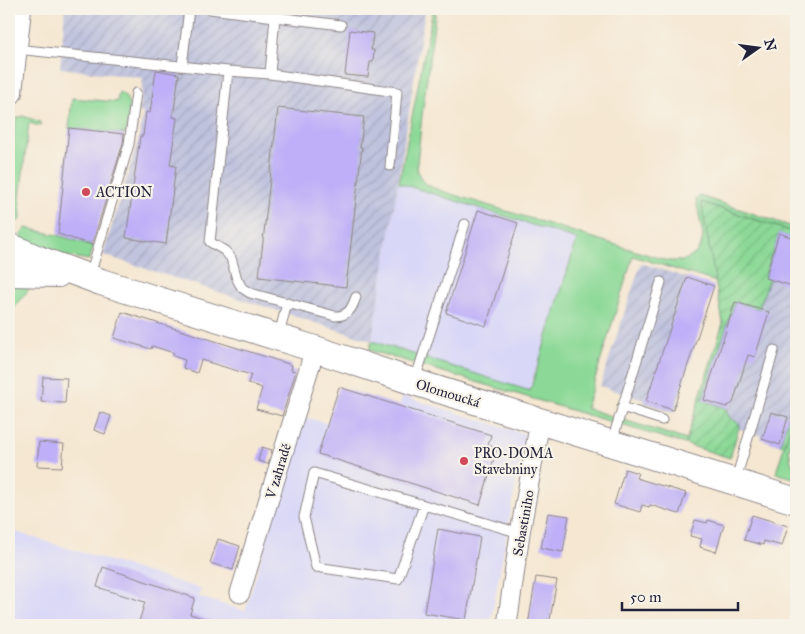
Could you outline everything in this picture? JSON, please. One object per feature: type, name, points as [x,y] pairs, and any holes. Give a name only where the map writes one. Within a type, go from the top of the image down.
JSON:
[{"type":"street","points":[[9,92],[18,9]]},
{"type":"street","name":"Olomoucká","points":[[9,263],[9,246],[95,280],[796,501]]},
{"type":"street","name":"Olomoucká","points":[[9,273],[61,274],[95,280]]},
{"type":"street","name":"V zahradě","points":[[240,593],[315,349]]},
{"type":"street","name":"Sebastiniho","points":[[507,625],[520,533],[540,421]]},
{"type":"lane","points":[[182,66],[189,9]]},
{"type":"lane","points":[[210,9],[341,24]]},
{"type":"lane","points":[[270,74],[275,16]]},
{"type":"lane","points":[[14,49],[270,74],[397,92],[390,166]]},
{"type":"lane","points":[[228,71],[210,242],[225,251],[231,258],[237,280],[242,288],[250,293],[335,316],[342,316],[348,313],[352,309],[356,297]]},
{"type":"lane","points":[[95,280],[129,144],[136,92]]},
{"type":"lane","points":[[414,382],[465,224]]},
{"type":"lane","points":[[611,444],[661,282]]},
{"type":"lane","points":[[278,338],[287,303]]},
{"type":"lane","points":[[735,482],[774,350]]},
{"type":"lane","points":[[622,407],[662,420]]},
{"type":"lane","points":[[424,505],[398,579],[316,567],[304,517],[314,473],[424,505],[520,533]]},
{"type":"shaded area","points":[[65,9],[425,9],[372,341],[103,255],[139,138],[143,113],[139,112],[143,78],[60,68]]},
{"type":"shaded area","points":[[398,183],[577,239],[529,391],[372,341]]},
{"type":"shaded area","points":[[701,202],[796,233],[796,407],[784,447],[761,439],[762,436],[739,429],[738,432],[694,417],[723,322]]},
{"type":"shaded area","points":[[641,263],[713,286],[674,413],[644,403],[644,400],[600,386]]},
{"type":"shaded area","points":[[339,387],[399,406],[403,396],[525,434],[490,625],[9,625],[9,529],[201,589],[199,597],[245,611],[304,417],[327,423]]},
{"type":"green space","points":[[433,9],[436,9],[417,164],[420,177],[426,184],[448,193],[668,261],[683,261],[695,254],[701,246],[703,235],[696,199],[700,196],[796,228],[796,233],[702,202],[716,282],[633,256],[586,408],[687,440],[685,444],[369,350],[372,341],[530,391],[577,239],[399,183]]},
{"type":"green space","points":[[119,92],[124,95],[129,104],[126,134],[69,128],[72,98],[117,102]]},
{"type":"green space","points":[[23,116],[40,122],[40,126],[29,123],[20,198],[21,219],[12,225],[9,223],[9,177],[15,124],[17,118]]},
{"type":"green space","points":[[701,202],[796,233],[796,239],[779,234],[765,277],[769,279],[759,309],[735,302],[702,400],[725,408],[729,417],[740,424],[730,458],[685,444],[723,323]]},
{"type":"green space","points":[[26,228],[94,246],[89,260],[36,251],[21,240],[21,234]]},
{"type":"green space","points":[[33,284],[9,315],[9,291],[13,285]]},
{"type":"green space","points":[[796,391],[796,407],[784,447],[780,445]]},
{"type":"green space","points":[[796,407],[796,422],[789,449],[791,462],[796,470],[796,479],[776,473]]},
{"type":"building","points":[[350,30],[373,33],[371,50],[374,50],[373,62],[370,62],[368,77],[345,75]]},
{"type":"building","points":[[156,70],[179,74],[173,117],[177,118],[170,165],[176,166],[166,244],[126,238],[140,136],[143,136],[146,112],[150,113]]},
{"type":"building","points":[[278,108],[364,117],[346,287],[259,277]]},
{"type":"building","name":"ACTION","points":[[69,128],[124,134],[123,143],[92,245],[58,234]]},
{"type":"building","points":[[478,210],[518,223],[486,326],[446,313]]},
{"type":"building","points":[[779,233],[796,239],[796,287],[765,278]]},
{"type":"building","points":[[687,277],[714,286],[673,410],[646,401]]},
{"type":"building","points":[[735,302],[769,312],[755,357],[748,355],[733,403],[726,407],[704,400]]},
{"type":"building","points":[[122,312],[292,365],[291,370],[296,371],[282,416],[256,409],[262,388],[248,383],[251,375],[201,360],[197,373],[183,368],[185,360],[173,356],[174,353],[152,346],[151,349],[114,338]]},
{"type":"building","points":[[43,377],[67,378],[65,403],[41,402]]},
{"type":"building","points":[[339,387],[491,435],[488,445],[497,448],[480,505],[318,454]]},
{"type":"building","points":[[100,412],[111,416],[105,434],[94,430]]},
{"type":"building","points":[[771,412],[788,417],[780,445],[762,439]]},
{"type":"building","points":[[39,442],[64,444],[62,467],[37,466]]},
{"type":"building","points":[[262,447],[272,450],[268,464],[258,461]]},
{"type":"building","points":[[625,469],[638,473],[636,478],[686,493],[679,514],[650,505],[649,507],[642,505],[640,512],[614,504]]},
{"type":"building","points":[[548,513],[569,516],[563,552],[541,548]]},
{"type":"building","points":[[752,515],[788,526],[782,546],[764,541],[763,545],[744,540]]},
{"type":"building","points":[[695,520],[707,523],[708,520],[724,525],[716,552],[700,547],[702,539],[690,536]]},
{"type":"building","points":[[438,529],[480,537],[466,620],[424,613]]},
{"type":"building","points":[[218,539],[240,546],[233,570],[210,563]]},
{"type":"building","points":[[103,567],[195,598],[190,614],[218,623],[217,625],[138,625],[145,602],[97,587]]},
{"type":"building","points":[[536,577],[557,580],[549,625],[528,625]]},
{"type":"place","name":"ACTION","points":[[86,192]]},
{"type":"place","name":"PRO-DOMA Stavebniny","points":[[464,461]]}]
